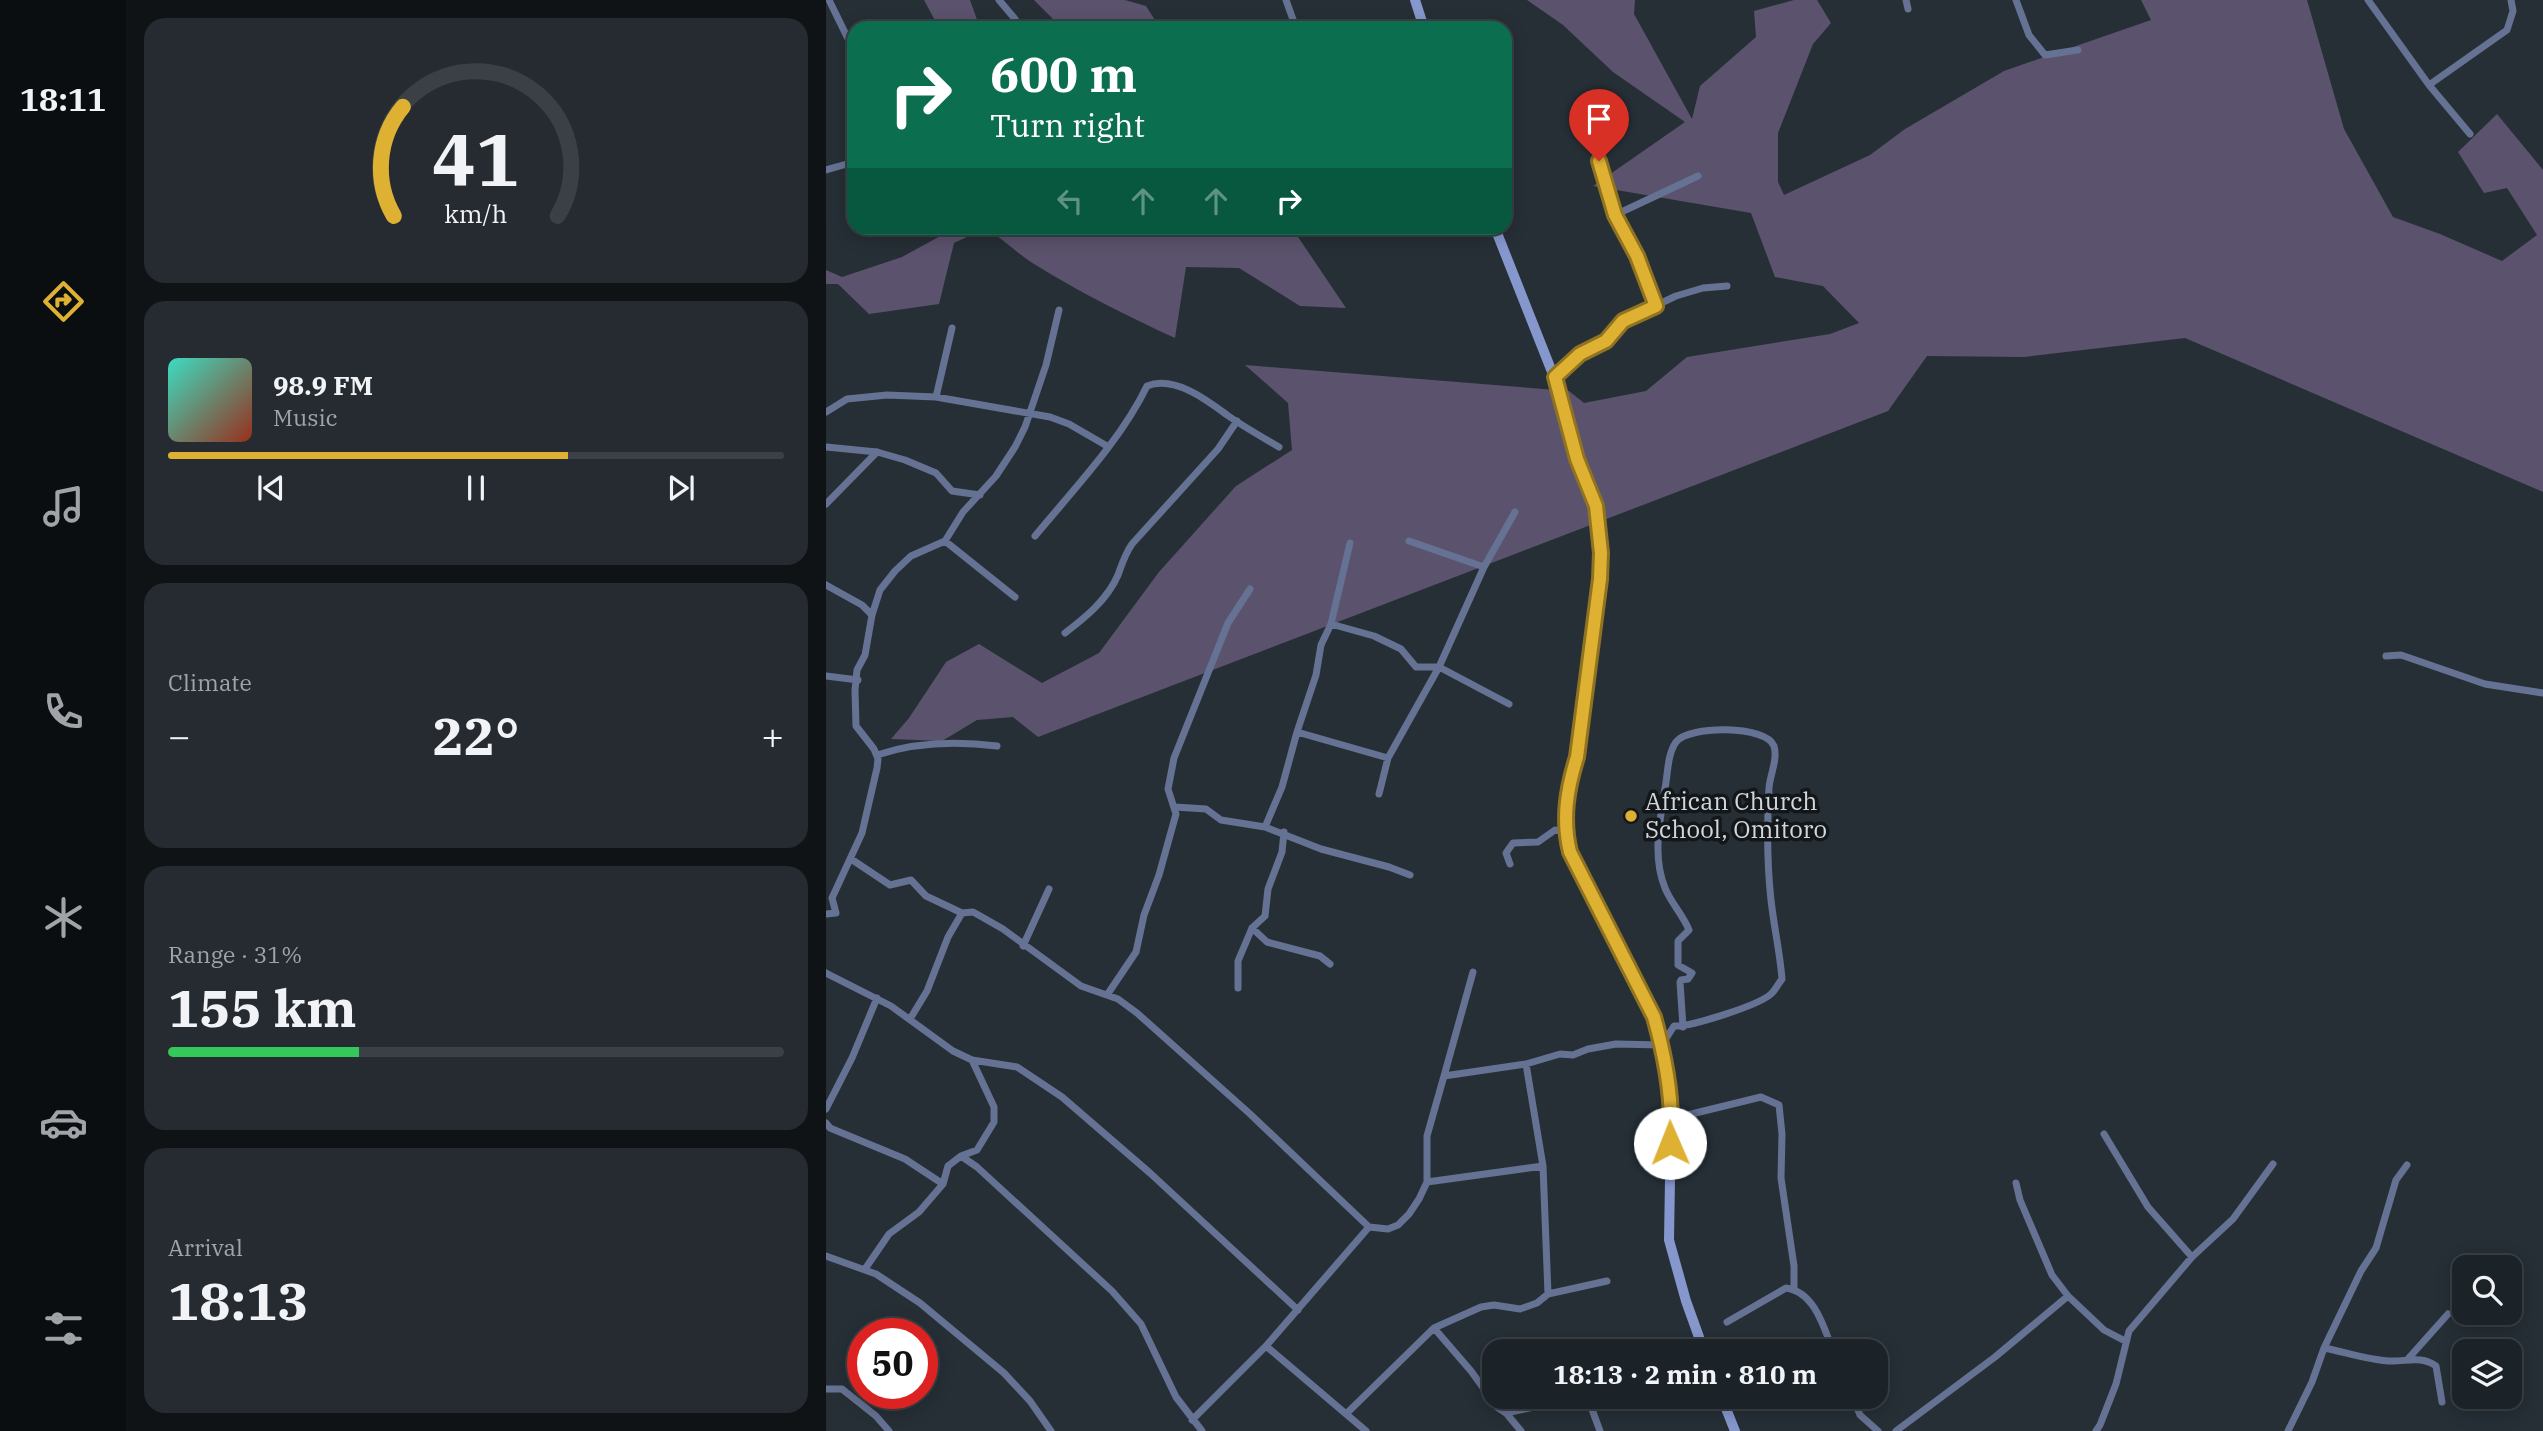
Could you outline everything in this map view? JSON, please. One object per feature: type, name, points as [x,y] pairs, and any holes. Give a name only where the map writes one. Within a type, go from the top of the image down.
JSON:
[{"type":"main road","points":[[1415,0],[1422,21]]},
{"type":"main road","points":[[1497,235],[1555,377],[1577,459],[1596,506],[1601,553],[1600,579],[1577,757],[1569,783],[1566,832],[1570,852],[1654,1017],[1662,1045],[1671,1119],[1669,1240],[1700,1339]]},
{"type":"main road","points":[[1726,1409],[1735,1431]]},
{"type":"street","points":[[829,0],[847,37]]},
{"type":"street","points":[[999,0],[1016,21]]},
{"type":"street","points":[[1286,0],[1294,21]]},
{"type":"street","points":[[1906,0],[1908,9]]},
{"type":"street","points":[[2016,0],[2029,34],[2045,55],[2078,50]]},
{"type":"street","points":[[2368,0],[2428,85],[2470,134]]},
{"type":"street","points":[[2428,85],[2507,30],[2513,11],[2511,0]]},
{"type":"street","points":[[1599,161],[1615,215],[1637,256],[1656,306]]},
{"type":"street","points":[[826,170],[847,164]]},
{"type":"street","points":[[1615,215],[1698,176]]},
{"type":"street","points":[[1555,377],[1580,354],[1606,341],[1623,321],[1676,296],[1703,288],[1727,286]]},
{"type":"street","points":[[826,914],[835,913],[832,898],[862,833],[877,768],[877,755],[856,726],[855,690],[879,594],[890,576],[911,556],[945,541],[962,512],[980,495],[1015,447],[1030,414],[1046,365],[1059,310]]},
{"type":"street","points":[[936,397],[952,328]]},
{"type":"street","points":[[1034,536],[1137,407],[1147,386],[1153,384],[1179,387],[1202,396],[1279,447]]},
{"type":"street","points":[[826,412],[847,399],[887,395],[936,397],[1050,417],[1069,424],[1107,446]]},
{"type":"street","points":[[1065,633],[1103,600],[1132,544],[1218,449],[1237,421]]},
{"type":"street","points":[[826,447],[877,452],[905,460],[936,473],[952,491],[980,495]]},
{"type":"street","points":[[826,504],[877,452]]},
{"type":"street","points":[[1379,794],[1388,758],[1439,667],[1484,567],[1515,512]]},
{"type":"street","points":[[945,541],[1016,597]]},
{"type":"street","points":[[1409,541],[1484,567]]},
{"type":"street","points":[[1265,827],[1282,788],[1316,674],[1321,645],[1331,624],[1350,543]]},
{"type":"street","points":[[826,585],[862,605],[872,615]]},
{"type":"street","points":[[1107,995],[1136,952],[1144,915],[1159,875],[1176,814],[1168,789],[1174,758],[1228,623],[1250,589]]},
{"type":"street","points":[[862,605],[879,594]]},
{"type":"street","points":[[1331,624],[1374,636],[1401,649],[1416,667],[1439,667],[1509,704]]},
{"type":"street","points":[[2386,656],[2401,655],[2485,684],[2543,693]]},
{"type":"street","points":[[826,676],[858,680]]},
{"type":"street","points":[[1444,1076],[1526,1064],[1560,1054],[1573,1055],[1616,1044],[1662,1045],[1674,1026],[1683,1027],[1702,1023],[1771,995],[1782,979],[1771,898],[1768,830],[1769,786],[1774,765],[1774,748],[1770,739],[1760,733],[1719,730],[1685,734],[1675,743],[1668,763],[1658,833],[1664,887],[1689,930],[1678,941],[1678,965],[1692,973],[1688,979],[1680,982],[1683,1027]]},
{"type":"street","points":[[1297,732],[1388,758]]},
{"type":"street","points":[[877,755],[898,748],[945,743],[997,746]]},
{"type":"street","points":[[1175,807],[1206,809],[1221,820],[1284,832],[1321,849],[1410,875]]},
{"type":"street","points":[[1510,864],[1506,853],[1513,843],[1538,842],[1555,830],[1566,832]]},
{"type":"street","points":[[1238,988],[1238,961],[1252,928],[1265,916],[1268,889],[1282,852],[1284,832]]},
{"type":"street","points":[[851,859],[890,885],[911,880],[926,896],[962,913],[973,912],[1003,929],[1081,986],[1118,999],[1175,1045],[1369,1227],[1388,1229],[1398,1226],[1409,1214],[1427,1182],[1427,1136],[1473,972]]},
{"type":"street","points":[[1023,946],[1049,889]]},
{"type":"street","points":[[910,1019],[927,991],[948,937],[962,913]]},
{"type":"street","points":[[1252,928],[1267,942],[1320,956],[1330,964]]},
{"type":"street","points":[[826,974],[877,998],[953,1051],[972,1060],[1017,1067],[1062,1097],[1150,1173],[1298,1310]]},
{"type":"street","points":[[826,1109],[852,1058],[877,998]]},
{"type":"street","points":[[865,1269],[888,1234],[919,1212],[943,1184],[948,1166],[961,1156],[976,1150],[994,1122],[994,1107],[972,1060]]},
{"type":"street","points":[[978,1075],[989,1063]]},
{"type":"street","points":[[1526,1064],[1543,1166],[1548,1294]]},
{"type":"street","points":[[1671,1119],[1761,1097],[1779,1105],[1782,1133],[1781,1178],[1794,1266],[1794,1289]]},
{"type":"street","points":[[826,1123],[830,1128],[905,1159],[943,1184]]},
{"type":"street","points":[[2104,1134],[2148,1207],[2192,1257]]},
{"type":"street","points":[[961,1156],[977,1167],[1112,1291],[1141,1324],[1176,1397],[1202,1431]]},
{"type":"street","points":[[2096,1431],[2116,1384],[2129,1331],[2192,1257],[2233,1219],[2273,1164]]},
{"type":"street","points":[[2288,1431],[2361,1271],[2376,1248],[2396,1180],[2407,1165]]},
{"type":"street","points":[[1427,1182],[1543,1166]]},
{"type":"street","points":[[2017,1183],[2020,1200],[2038,1238],[2047,1266],[2068,1296],[2104,1330],[2126,1342]]},
{"type":"street","points":[[1192,1420],[1266,1346],[1369,1227]]},
{"type":"street","points":[[826,1256],[876,1274],[920,1303],[1004,1373],[1030,1401],[1051,1431]]},
{"type":"street","points":[[1347,1413],[1434,1328],[1481,1307],[1494,1305],[1520,1309],[1537,1303],[1548,1294],[1607,1281]]},
{"type":"street","points":[[1727,1322],[1786,1288],[1794,1289],[1811,1304],[1830,1339]]},
{"type":"street","points":[[1896,1431],[1996,1357],[2068,1296]]},
{"type":"street","points":[[2407,1360],[2448,1314]]},
{"type":"street","points":[[1434,1328],[1471,1371],[1497,1407],[1506,1413],[1521,1431]]},
{"type":"street","points":[[1266,1346],[1366,1431]]},
{"type":"street","points":[[2324,1348],[2388,1361],[2423,1359],[2436,1366],[2442,1402]]},
{"type":"street","points":[[826,1389],[842,1389],[876,1416],[889,1431]]},
{"type":"street","points":[[1506,1413],[1525,1409]]},
{"type":"street","points":[[1591,1409],[1600,1431]]},
{"type":"street","points":[[1857,1409],[1860,1415],[1878,1431]]},
{"type":"shaded area","points":[[924,0],[970,0],[978,21],[935,21]]},
{"type":"shaded area","points":[[1034,0],[1125,0],[1146,6],[1156,21],[1055,21]]},
{"type":"shaded area","points":[[1527,0],[1635,0],[1634,14],[1692,119],[1700,86],[1756,37],[1754,11],[1794,0],[1817,0],[1831,23],[1813,44],[1778,133],[1778,182],[1784,195],[1870,155],[1905,129],[2004,71],[2151,20],[2141,0],[2307,0],[2344,129],[2393,217],[2502,261],[2537,235],[2507,188],[2484,193],[2458,152],[2497,114],[2543,170],[2543,492],[2185,338],[2024,357],[1927,356],[1888,411],[1038,737],[1013,717],[977,720],[942,741],[891,739],[909,718],[946,662],[979,644],[1042,683],[1099,653],[1159,572],[1236,486],[1292,450],[1288,403],[1245,365],[1569,391],[1584,403],[1646,391],[1687,357],[1830,334],[1859,323],[1823,286],[1775,277],[1751,213],[1593,186],[1685,122],[1613,72],[1563,25]]},
{"type":"shaded area","points":[[942,235],[971,235],[954,243],[939,304],[869,314],[838,284],[826,284],[826,270],[842,277],[902,257]]},
{"type":"shaded area","points":[[995,235],[1297,235],[1346,308],[1300,306],[1239,268],[1186,267],[1175,338],[1103,303],[1028,260]]},
{"type":"place","name":"African Church School, Omitoro","points":[[1631,816]]},
{"type":"route","points":[[1599,161],[1615,215],[1637,256],[1656,306],[1623,321],[1606,341],[1580,354],[1555,377],[1577,459],[1596,506],[1601,553],[1577,757],[1569,783],[1565,821],[1570,852],[1654,1017],[1662,1045],[1672,1127],[1670,1143]]}]
